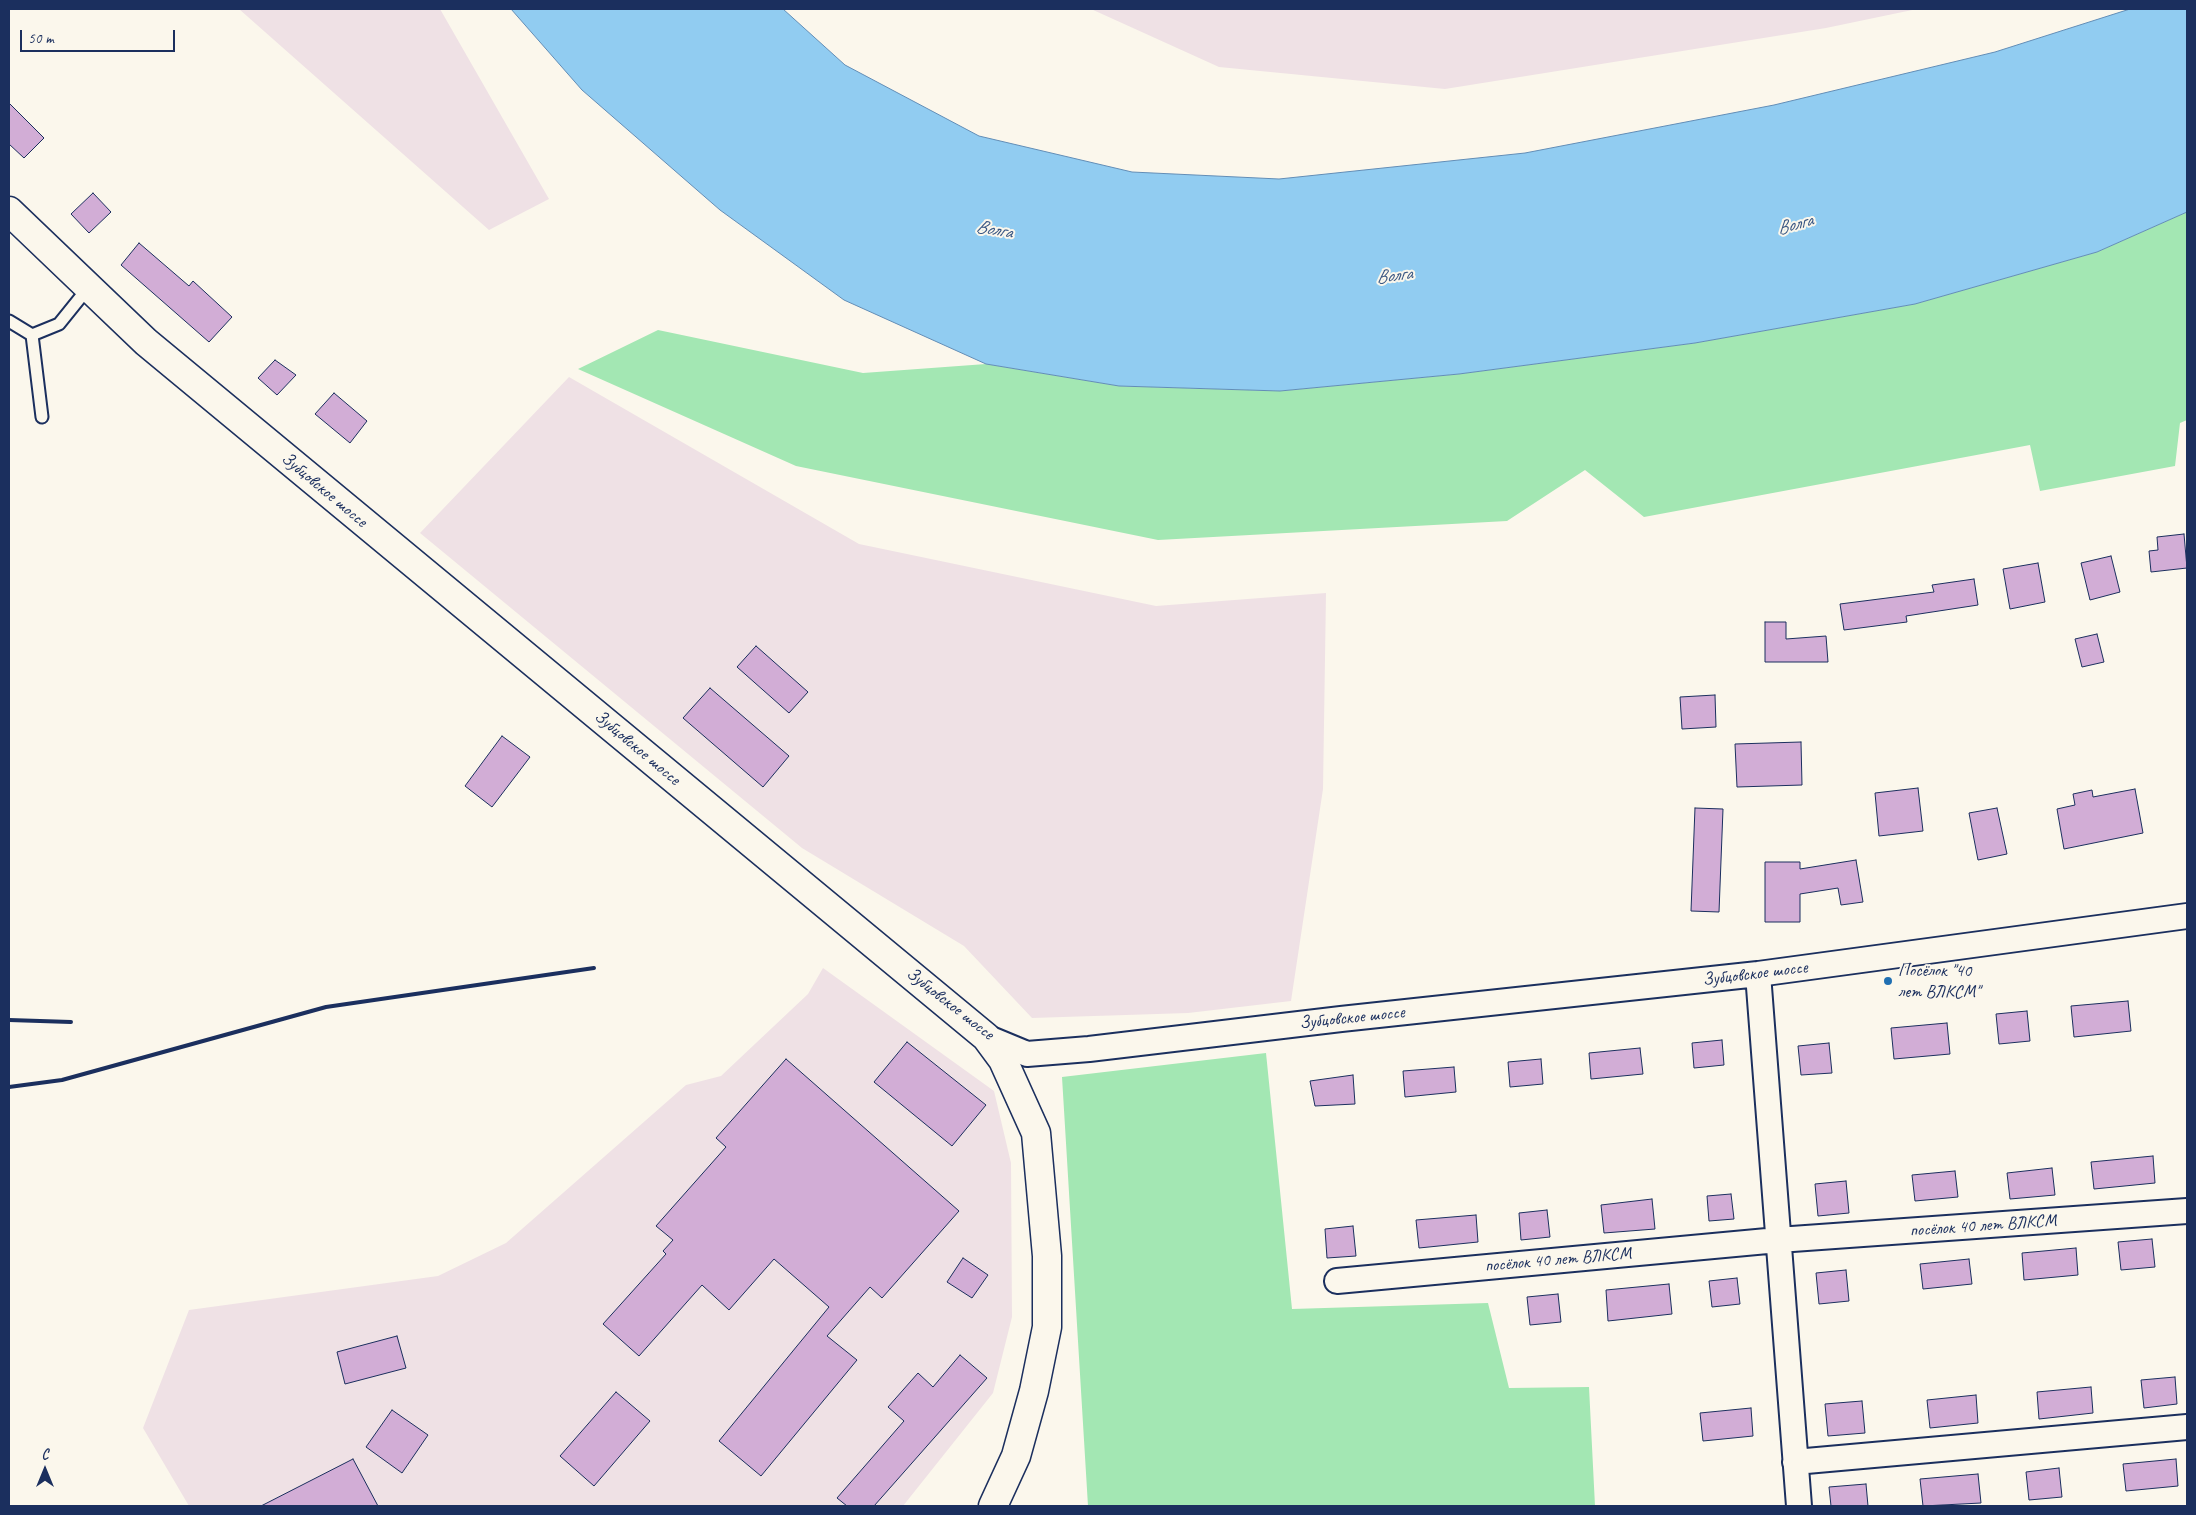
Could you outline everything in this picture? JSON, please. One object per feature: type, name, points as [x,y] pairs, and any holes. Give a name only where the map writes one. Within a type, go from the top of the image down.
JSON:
[{"type":"main road","name":"Зубцовское шоссе","points":[[9,211],[146,342],[986,1037]]},
{"type":"main road","points":[[986,1037],[1003,1060],[1036,1133],[1047,1256],[1047,1327],[1034,1391],[1016,1456],[993,1506]]},
{"type":"street","name":"Зубцовское шоссе","points":[[986,1037],[1027,1054],[1089,1050],[1322,1021],[1758,974],[2187,916]]},
{"type":"street","points":[[1758,974],[1799,1506]]},
{"type":"street","name":"посёлок 40 лет ВЛКСМ","points":[[1337,1281],[1778,1240],[2187,1212]]},
{"type":"street","points":[[1795,1462],[2187,1427]]},
{"type":"lane","points":[[32,335],[59,324],[89,287]]},
{"type":"lane","points":[[9,321],[32,335]]},
{"type":"lane","points":[[32,335],[42,417]]},
{"type":"shaded area","points":[[239,9],[440,9],[549,199],[489,230]]},
{"type":"shaded area","points":[[1091,9],[1917,9],[1826,28],[1445,89],[1219,67]]},
{"type":"shaded area","points":[[569,377],[859,544],[1156,606],[1326,593],[1323,789],[1291,1001],[1188,1013],[1032,1018],[964,946],[802,848],[420,533]]},
{"type":"shaded area","points":[[823,968],[994,1091],[1011,1163],[1012,1317],[993,1393],[903,1506],[189,1506],[143,1428],[189,1310],[438,1276],[506,1243],[686,1085],[721,1076],[808,994]]},
{"type":"green space","points":[[2187,212],[2187,420],[2180,423],[2175,466],[2040,491],[2030,445],[1644,517],[1585,470],[1507,521],[1158,540],[796,466],[578,369],[658,330],[863,373],[986,364],[1119,386],[1280,391],[1459,374],[1695,343],[1915,304],[2097,252]]},
{"type":"green space","points":[[1266,1053],[1292,1309],[1488,1303],[1509,1388],[1589,1387],[1595,1506],[1088,1506],[1062,1077]]},
{"type":"water","name":"Волга","points":[[511,9],[783,9],[845,65],[979,136],[1132,172],[1279,179],[1525,153],[1774,105],[1995,52],[2130,9],[2187,9],[2187,212],[2097,252],[1915,304],[1695,343],[1459,374],[1280,391],[1119,386],[986,364],[844,300],[720,210],[582,90]]},
{"type":"building","points":[[9,103],[44,138],[24,158],[9,144]]},
{"type":"building","points":[[93,193],[111,212],[89,233],[71,214]]},
{"type":"building","points":[[139,243],[189,286],[193,281],[232,317],[209,342],[121,265]]},
{"type":"building","points":[[275,360],[296,375],[277,395],[258,378]]},
{"type":"building","points":[[334,393],[367,421],[350,443],[315,414]]},
{"type":"building","points":[[2184,534],[2187,568],[2151,572],[2149,551],[2158,550],[2157,537]]},
{"type":"building","points":[[2111,556],[2120,592],[2090,600],[2081,563]]},
{"type":"building","points":[[2038,563],[2045,602],[2010,609],[2003,569]]},
{"type":"building","points":[[1974,579],[1978,605],[1906,616],[1907,622],[1844,630],[1840,604],[1934,592],[1932,585]]},
{"type":"building","points":[[1765,622],[1786,622],[1786,639],[1826,636],[1828,662],[1765,662]]},
{"type":"building","points":[[2097,634],[2104,662],[2082,667],[2075,639]]},
{"type":"building","points":[[756,646],[808,692],[789,713],[737,667]]},
{"type":"building","points":[[710,688],[789,756],[763,787],[683,718]]},
{"type":"building","points":[[1715,695],[1716,727],[1682,729],[1680,697]]},
{"type":"building","points":[[502,736],[530,757],[492,807],[465,786]]},
{"type":"building","points":[[1801,742],[1802,785],[1737,787],[1735,744]]},
{"type":"building","points":[[1918,788],[1923,831],[1879,836],[1875,793]]},
{"type":"building","points":[[2135,789],[2143,833],[2064,849],[2057,809],[2075,805],[2073,794],[2092,790],[2093,797]]},
{"type":"building","points":[[1695,808],[1723,809],[1719,912],[1691,911]]},
{"type":"building","points":[[1997,808],[2007,854],[1978,860],[1969,813]]},
{"type":"building","points":[[1856,860],[1863,902],[1841,905],[1838,888],[1800,894],[1800,922],[1765,922],[1765,862],[1800,862],[1800,869]]},
{"type":"building","points":[[2128,1001],[2131,1031],[2074,1037],[2071,1006]]},
{"type":"building","points":[[2027,1011],[2030,1041],[1999,1044],[1996,1014]]},
{"type":"building","points":[[1947,1023],[1950,1054],[1894,1059],[1891,1028]]},
{"type":"building","points":[[1722,1040],[1724,1065],[1694,1068],[1692,1043]]},
{"type":"building","points":[[907,1042],[986,1105],[952,1146],[874,1082]]},
{"type":"building","points":[[1829,1043],[1832,1073],[1801,1075],[1798,1046]]},
{"type":"building","points":[[1640,1048],[1643,1074],[1591,1079],[1589,1053]]},
{"type":"building","points":[[786,1059],[959,1211],[882,1298],[870,1287],[827,1336],[857,1360],[761,1476],[719,1441],[829,1307],[774,1259],[729,1310],[702,1285],[639,1356],[603,1324],[666,1254],[663,1251],[673,1240],[656,1226],[726,1147],[716,1138]]},
{"type":"building","points":[[1541,1059],[1543,1084],[1510,1087],[1508,1062]]},
{"type":"building","points":[[1454,1067],[1456,1092],[1405,1097],[1403,1071]]},
{"type":"building","points":[[1353,1075],[1355,1104],[1315,1106],[1310,1081]]},
{"type":"building","points":[[2153,1156],[2155,1183],[2094,1189],[2091,1162]]},
{"type":"building","points":[[2052,1168],[2055,1195],[2010,1199],[2007,1173]]},
{"type":"building","points":[[1955,1171],[1958,1197],[1915,1201],[1912,1175]]},
{"type":"building","points":[[1846,1181],[1849,1213],[1818,1216],[1815,1184]]},
{"type":"building","points":[[1731,1194],[1734,1219],[1709,1221],[1707,1196]]},
{"type":"building","points":[[1652,1199],[1655,1229],[1604,1233],[1601,1205]]},
{"type":"building","points":[[1547,1210],[1550,1237],[1521,1240],[1519,1213]]},
{"type":"building","points":[[1476,1215],[1478,1242],[1419,1248],[1416,1220]]},
{"type":"building","points":[[1353,1226],[1356,1256],[1327,1258],[1325,1229]]},
{"type":"building","points":[[2152,1239],[2155,1267],[2121,1270],[2118,1242]]},
{"type":"building","points":[[2076,1248],[2078,1275],[2024,1280],[2022,1253]]},
{"type":"building","points":[[963,1258],[988,1275],[972,1298],[947,1282]]},
{"type":"building","points":[[1969,1259],[1972,1284],[1923,1289],[1920,1264]]},
{"type":"building","points":[[1846,1270],[1849,1301],[1819,1304],[1816,1273]]},
{"type":"building","points":[[1737,1278],[1740,1304],[1712,1307],[1709,1281]]},
{"type":"building","points":[[1669,1284],[1672,1314],[1608,1321],[1606,1290]]},
{"type":"building","points":[[1558,1294],[1561,1322],[1530,1325],[1527,1297]]},
{"type":"building","points":[[397,1336],[406,1368],[345,1384],[337,1352]]},
{"type":"building","points":[[960,1355],[987,1378],[874,1506],[847,1506],[837,1498],[904,1421],[888,1407],[918,1373],[933,1387]]},
{"type":"building","points":[[2175,1377],[2177,1404],[2144,1408],[2141,1380]]},
{"type":"building","points":[[2091,1387],[2093,1413],[2039,1419],[2037,1392]]},
{"type":"building","points":[[616,1392],[650,1421],[594,1486],[560,1456]]},
{"type":"building","points":[[1976,1395],[1978,1423],[1930,1428],[1927,1400]]},
{"type":"building","points":[[1862,1401],[1865,1433],[1828,1436],[1825,1404]]},
{"type":"building","points":[[1751,1408],[1753,1436],[1703,1441],[1700,1413]]},
{"type":"building","points":[[392,1410],[428,1435],[402,1473],[366,1447]]},
{"type":"building","points":[[353,1459],[378,1506],[261,1506]]},
{"type":"building","points":[[2176,1459],[2178,1486],[2126,1491],[2123,1464]]},
{"type":"building","points":[[2059,1468],[2062,1497],[2029,1500],[2026,1472]]},
{"type":"building","points":[[1978,1474],[1981,1503],[1923,1506],[1920,1479]]},
{"type":"building","points":[[1866,1484],[1868,1506],[1831,1506],[1829,1487]]},
{"type":"railway","points":[[9,1087],[62,1080],[326,1007],[594,968]]},
{"type":"railway","points":[[9,1020],[71,1022]]},
{"type":"place","name":"Посёлок \"40 лет ВЛКСМ\"","points":[[1888,981]]}]
